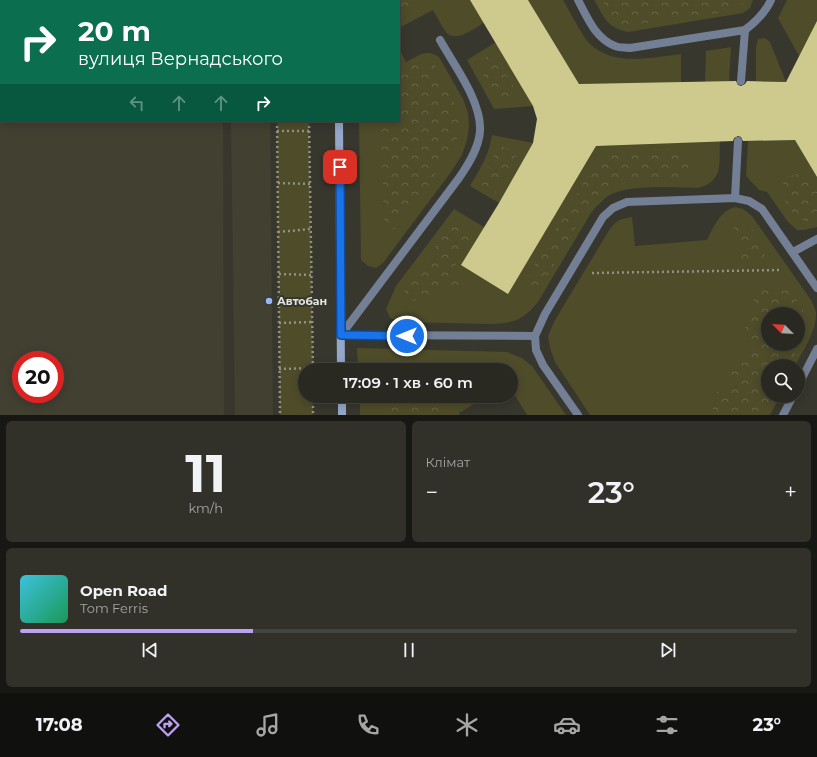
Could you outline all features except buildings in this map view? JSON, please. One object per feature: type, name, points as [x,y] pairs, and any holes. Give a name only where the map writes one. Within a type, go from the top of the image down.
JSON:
[{"type":"street","points":[[339,122],[341,363]]},
{"type":"street","points":[[342,403],[342,415]]},
{"type":"lane","points":[[578,0],[594,30],[604,40],[616,46],[630,48],[745,30],[758,21],[766,11],[771,0]]},
{"type":"lane","points":[[742,81],[745,30]]},
{"type":"lane","points":[[341,335],[459,178],[476,148],[480,132],[479,117],[474,100],[440,40]]},
{"type":"lane","points":[[735,198],[738,141]]},
{"type":"lane","points":[[578,415],[543,365],[536,350],[535,336],[545,314],[603,218],[613,208],[627,202],[735,198],[749,201],[762,209],[817,288]]},
{"type":"lane","points":[[793,252],[817,239]]},
{"type":"lane","points":[[341,335],[535,336]]},
{"type":"lane","points":[[805,372],[817,349]]},
{"type":"lane","points":[[783,415],[789,403]]},
{"type":"path","points":[[277,122],[280,415]]},
{"type":"path","points":[[310,122],[313,363]]},
{"type":"path","points":[[277,131],[310,131]]},
{"type":"path","points":[[278,183],[310,184]]},
{"type":"path","points":[[278,232],[311,229]]},
{"type":"path","points":[[569,274],[805,269]]},
{"type":"path","points":[[278,274],[311,275]]},
{"type":"path","points":[[279,323],[312,322]]},
{"type":"path","points":[[279,369],[298,369]]},
{"type":"path","points":[[313,403],[313,415]]},
{"type":"shaded area","points":[[0,122],[223,122],[224,415],[0,415]]},
{"type":"shaded area","points":[[231,122],[270,122],[273,415],[235,415]]},
{"type":"green space","points":[[400,0],[470,0],[485,22],[465,34],[454,36],[446,32],[433,10],[400,27]]},
{"type":"green space","points":[[400,0],[423,0],[400,13]]},
{"type":"green space","points":[[528,0],[563,0],[585,38],[594,47],[605,54],[629,59],[642,59],[681,54],[681,83],[579,84]]},
{"type":"green space","points":[[594,0],[753,0],[750,8],[743,13],[628,32],[610,24]]},
{"type":"green space","points":[[602,0],[746,0],[738,10],[632,25],[621,24],[612,16]]},
{"type":"green space","points":[[787,0],[817,0],[817,24],[799,56],[778,18]]},
{"type":"green space","points":[[765,38],[770,42],[786,82],[756,81],[756,47],[758,39]]},
{"type":"green space","points":[[496,42],[533,106],[494,109],[467,60]]},
{"type":"green space","points":[[731,47],[729,82],[705,82],[706,51]]},
{"type":"green space","points":[[400,50],[406,62],[422,54],[435,54],[439,57],[463,99],[468,113],[469,126],[467,140],[462,155],[383,263],[376,268],[368,266],[361,260],[359,122],[400,122]]},
{"type":"green space","points":[[493,53],[516,91],[499,102],[476,63]]},
{"type":"green space","points":[[423,60],[432,60],[456,106],[460,119],[460,133],[447,159],[397,227],[389,231],[384,222],[381,122],[400,122],[400,66],[403,71]]},
{"type":"green space","points":[[277,122],[309,122],[313,363],[298,363],[298,403],[313,403],[313,415],[280,415]]},
{"type":"green space","points":[[492,135],[533,143],[499,203],[470,186],[481,168],[491,142]]},
{"type":"green space","points":[[795,140],[817,177],[817,227],[804,230],[797,230],[788,222],[767,192],[759,190],[746,176],[748,141]]},
{"type":"green space","points":[[720,141],[718,170],[712,182],[697,188],[639,188],[617,192],[603,200],[591,213],[538,302],[518,319],[507,323],[493,324],[400,322],[390,318],[386,309],[396,286],[454,209],[484,227],[508,293],[596,146]]},
{"type":"green space","points":[[500,145],[517,154],[496,193],[479,183]]},
{"type":"green space","points":[[679,148],[689,155],[688,170],[680,180],[651,180],[632,182],[613,186],[601,192],[592,200],[539,290],[530,289],[525,280],[601,154]]},
{"type":"green space","points":[[795,174],[807,176],[817,191],[817,218],[810,221],[800,219],[795,215],[781,194],[784,180]]},
{"type":"green space","points":[[735,207],[743,209],[752,216],[811,300],[816,312],[816,319],[812,333],[805,347],[805,307],[761,307],[761,351],[803,351],[799,359],[761,359],[761,403],[776,403],[770,415],[590,415],[555,362],[548,336],[555,320],[608,232],[618,221],[632,217],[635,246],[707,240],[718,220],[725,212]]},
{"type":"green space","points":[[453,222],[473,233],[452,271],[468,281],[423,299],[407,302],[404,291]]},
{"type":"green space","points":[[742,223],[757,233],[756,238],[763,245],[766,254],[761,259],[748,264],[741,260],[740,251],[742,245],[735,245],[731,240],[731,233],[736,224]]},
{"type":"green space","points":[[783,284],[789,287],[796,297],[797,304],[801,307],[761,307],[761,351],[795,351],[795,354],[791,359],[761,359],[761,403],[769,403],[768,409],[758,415],[715,415],[712,407],[712,397],[718,391],[734,383],[730,376],[730,367],[738,361],[745,359],[754,345],[744,333],[756,294],[766,287]]},
{"type":"green space","points":[[805,312],[807,320],[805,326]]},
{"type":"green space","points":[[357,348],[507,352],[522,358],[532,366],[566,415],[527,415],[518,400],[518,363],[358,363]]},
{"type":"green space","points":[[360,403],[475,403],[459,413],[460,415],[360,415]]},
{"type":"green space","points":[[386,403],[441,403],[449,415],[387,415]]},
{"type":"place","name":"Автобан","points":[[269,301]]},
{"type":"route","points":[[340,167],[341,335],[407,336]]}]
